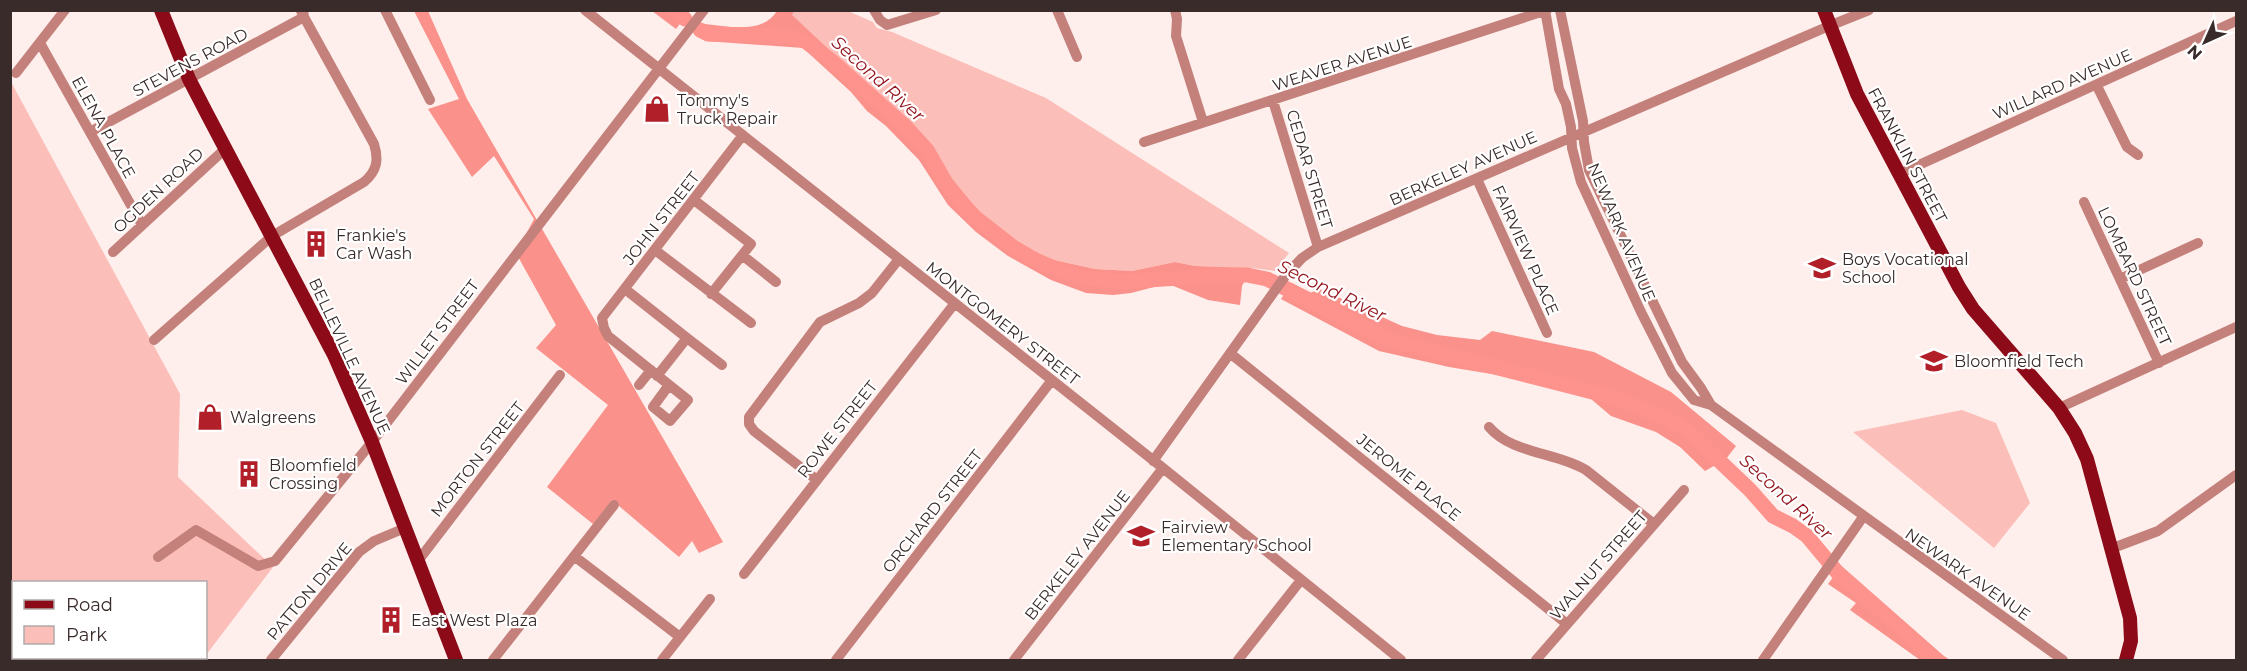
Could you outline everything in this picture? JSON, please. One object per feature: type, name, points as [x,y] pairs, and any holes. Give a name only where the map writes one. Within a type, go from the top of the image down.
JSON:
[{"type":"main road","name":"BELLEVILLE AVENUE","points":[[161,10],[189,79],[334,355],[372,442],[456,660]]},
{"type":"main road","name":"FRANKLIN STREET","points":[[1824,10],[1857,94],[1940,253],[1973,309],[2059,408],[2075,433],[2087,459],[2113,549],[2131,625],[2126,660]]},
{"type":"street","points":[[16,73],[64,10]]},
{"type":"street","points":[[385,10],[430,100]]},
{"type":"street","name":"MONTGOMERY STREET","points":[[585,10],[1163,468],[1394,658]]},
{"type":"street","points":[[874,10],[880,20],[887,25],[936,10]]},
{"type":"street","points":[[1057,10],[1077,57]]},
{"type":"street","points":[[1175,10],[1178,19],[1176,36],[1203,122]]},
{"type":"street","name":"NEWARK AVENUE","points":[[1560,10],[1583,121],[1589,170],[1682,362],[1711,405]]},
{"type":"street","name":"BERKELEY AVENUE","points":[[1153,461],[1232,354],[1273,293],[1302,258],[1318,247],[1869,10]]},
{"type":"street","name":"WEAVER AVENUE","points":[[1144,142],[1546,11]]},
{"type":"street","name":"NEWARK AVENUE","points":[[1546,11],[1559,88],[1566,104],[1572,148],[1581,182],[1672,373],[1694,400],[1711,405],[1863,518],[2062,660]]},
{"type":"street","points":[[154,340],[272,236],[364,182],[375,170],[377,162],[374,144],[303,13]]},
{"type":"street","name":"STEVENS ROAD","points":[[90,132],[189,79],[303,13]]},
{"type":"street","name":"WILLET STREET","points":[[158,556],[196,530],[258,566],[275,561],[372,442],[701,14]]},
{"type":"street","name":"WILLARD AVENUE","points":[[1899,174],[2236,21]]},
{"type":"street","name":"ELENA PLACE","points":[[40,43],[142,225]]},
{"type":"street","points":[[2097,86],[2127,147],[2138,155]]},
{"type":"street","name":"CEDAR STREET","points":[[1273,101],[1318,247]]},
{"type":"street","name":"JOHN STREET","points":[[654,373],[608,336],[602,318],[743,135]]},
{"type":"street","name":"OGDEN ROAD","points":[[113,252],[225,149]]},
{"type":"street","name":"FAIRVIEW PLACE","points":[[1477,179],[1547,333]]},
{"type":"street","points":[[694,200],[751,244],[711,294]]},
{"type":"street","name":"LOMBARD STREET","points":[[2084,202],[2159,363]]},
{"type":"street","points":[[2120,279],[2198,243]]},
{"type":"street","points":[[655,250],[751,323]]},
{"type":"street","points":[[742,255],[776,282]]},
{"type":"street","points":[[817,480],[754,431],[749,424],[749,417],[820,322],[859,303],[872,293],[899,259]]},
{"type":"street","points":[[625,289],[722,366]]},
{"type":"street","name":"ROWE STREET","points":[[744,574],[955,303]]},
{"type":"street","points":[[2059,408],[2236,327]]},
{"type":"street","points":[[639,385],[654,373],[687,338]]},
{"type":"street","name":"JEROME PLACE","points":[[1232,354],[1567,624]]},
{"type":"street","points":[[654,373],[669,385]]},
{"type":"street","name":"MORTON STREET","points":[[418,561],[561,375]]},
{"type":"street","name":"ORCHARD STREET","points":[[836,660],[1052,380]]},
{"type":"street","points":[[1490,427],[1504,440],[1586,470],[1654,524]]},
{"type":"street","name":"BERKELEY AVENUE","points":[[1014,660],[1163,468]]},
{"type":"street","points":[[2113,549],[2158,531],[2236,475]]},
{"type":"street","name":"WALNUT STREET","points":[[1536,660],[1683,490]]},
{"type":"street","points":[[494,660],[614,505]]},
{"type":"street","points":[[1763,660],[1863,518]]},
{"type":"street","name":"PATTON DRIVE","points":[[271,660],[359,552],[374,541],[405,528]]},
{"type":"street","points":[[574,556],[680,637]]},
{"type":"street","points":[[1238,660],[1301,580]]},
{"type":"street","points":[[662,660],[710,600]]},
{"type":"green space","points":[[794,11],[848,11],[873,22],[877,28],[892,32],[1046,98],[1289,253],[1275,271],[1195,266],[1175,262],[1132,271],[1095,269],[1054,260],[1023,246],[990,222],[947,176],[933,147],[791,15]]},
{"type":"green space","points":[[10,80],[180,394],[178,477],[273,567],[207,654],[207,581],[12,581],[12,659],[202,659],[11,660]]},
{"type":"green space","points":[[1962,410],[1996,423],[2030,503],[1994,548],[1853,432]]},
{"type":"shaded area","points":[[414,11],[428,11],[467,99],[723,542],[699,553],[692,541],[679,557],[612,500],[593,524],[547,487],[608,405],[536,348],[556,325],[516,253],[534,219],[494,156],[472,177],[428,109],[459,99]]},
{"type":"shaded area","points":[[652,11],[690,11],[676,29]]},
{"type":"shaded area","points":[[777,11],[794,11],[792,15],[933,147],[947,176],[990,222],[1023,246],[1054,260],[1095,269],[1132,271],[1175,262],[1195,266],[1252,268],[1242,286],[1240,305],[1208,300],[1171,285],[1113,295],[1086,293],[1051,280],[1008,256],[976,232],[948,205],[919,160],[803,48],[705,41],[698,34],[705,24],[734,27],[754,26],[771,19]]},
{"type":"shaded area","points":[[1292,283],[1310,293],[1320,289],[1402,326],[1437,335],[1480,340],[1492,331],[1594,352],[1671,392],[1736,446],[1726,459],[1705,471],[1680,447],[1656,432],[1611,416],[1591,399],[1516,378],[1449,367],[1379,351],[1281,299]]},
{"type":"shaded area","points":[[1837,572],[1893,622],[1950,660],[1920,660],[1850,610],[1856,603],[1828,584]]},
{"type":"waterway","name":"Second River","points":[[675,10],[685,19]]},
{"type":"waterway","name":"Second River","points":[[700,30],[708,34],[790,36],[805,41],[833,62],[906,127],[927,150],[946,183],[972,215],[1013,247],[1037,261],[1074,276],[1119,282],[1222,275],[1247,275],[1267,279],[1389,340],[1616,398],[1665,418],[1688,431],[1750,490],[1773,516],[1807,536],[1837,572],[1937,660]]},
{"type":"place","name":"Tommy's Truck Repair","points":[[657,109]]},
{"type":"place","name":"Frankie's Car Wash","points":[[316,244]]},
{"type":"place","name":"Boys Vocational School","points":[[1822,268]]},
{"type":"place","name":"Bloomfield Tech","points":[[1934,361]]},
{"type":"place","name":"Walgreens","points":[[210,417]]},
{"type":"place","name":"Bloomfield Crossing","points":[[249,474]]},
{"type":"place","name":"Fairview Elementary School","points":[[1141,536]]},
{"type":"place","name":"East West Plaza","points":[[391,620]]}]
